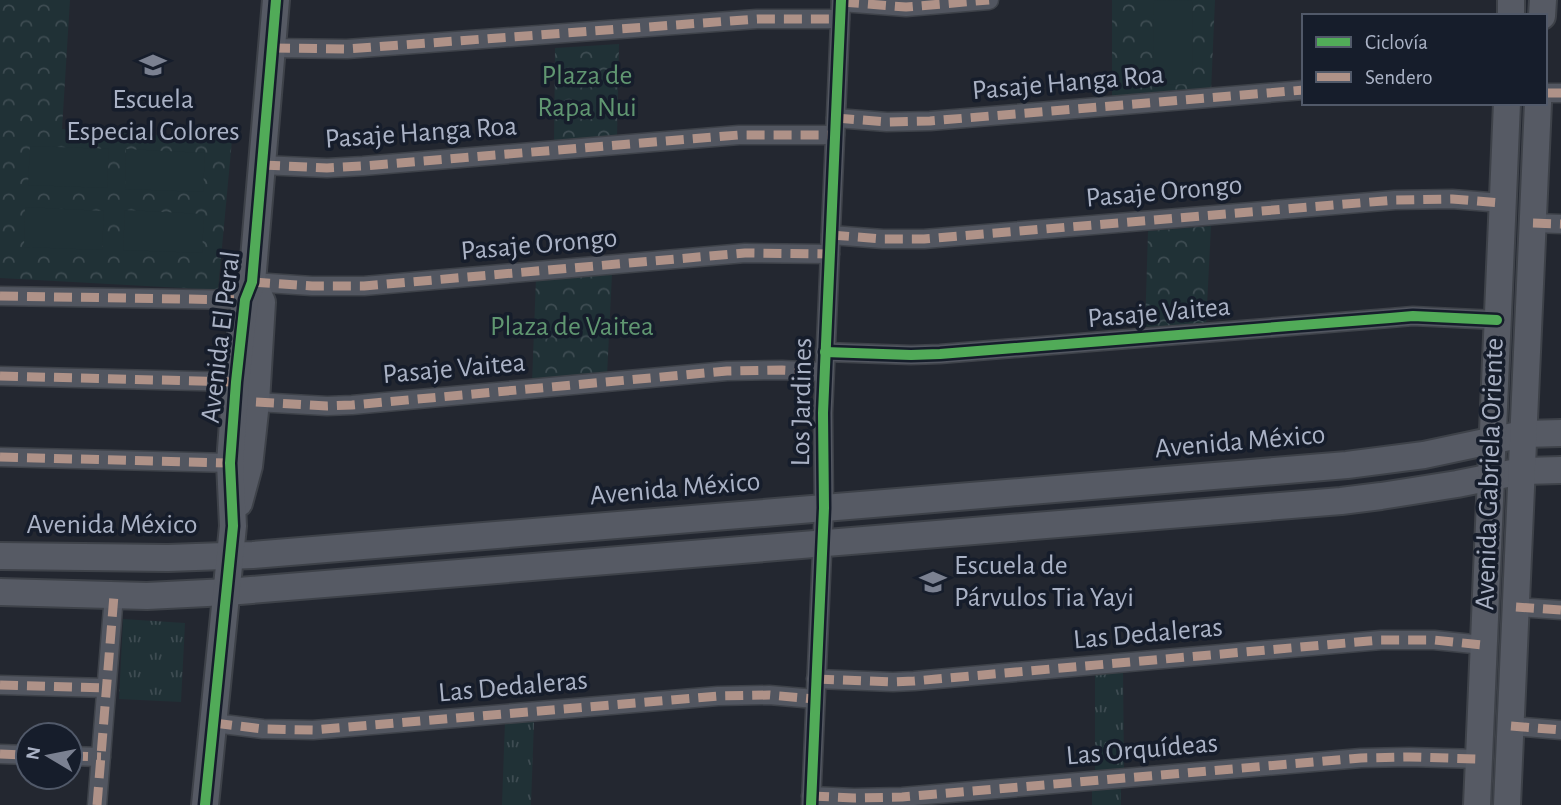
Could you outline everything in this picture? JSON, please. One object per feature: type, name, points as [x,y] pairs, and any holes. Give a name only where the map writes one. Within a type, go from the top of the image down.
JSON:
[{"type":"main road","name":"Avenida El Peral","points":[[205,805],[233,526],[230,463],[236,382],[262,165],[276,0]]},
{"type":"main road","name":"Avenida Gabriela Oriente","points":[[1477,805],[1507,105]]},
{"type":"main road","name":"Avenida Gabriela Oriente","points":[[1507,805],[1538,105]]},
{"type":"main road","name":"Avenida El Peral","points":[[233,526],[249,466],[256,402],[262,302],[248,291]]},
{"type":"main road","name":"Avenida México","points":[[0,555],[111,558],[230,556],[1347,465],[1413,457],[1523,434],[1561,433]]},
{"type":"main road","points":[[0,593],[179,595],[227,592],[1341,501],[1522,471],[1561,470]]},
{"type":"street","points":[[272,48],[347,49],[757,19],[841,7],[906,7],[989,0]]},
{"type":"street","name":"Los Jardines","points":[[811,800],[824,508],[824,372],[841,7]]},
{"type":"street","name":"Pasaje Hanga Roa","points":[[262,165],[327,168],[363,166],[1302,90]]},
{"type":"street","name":"Pasaje Orongo","points":[[831,234],[915,239],[1395,200],[1502,203]]},
{"type":"street","points":[[1533,223],[1561,224]]},
{"type":"street","name":"Pasaje Orongo","points":[[0,296],[364,286],[745,253],[830,254]]},
{"type":"street","name":"Pasaje Vaitea","points":[[825,352],[940,354],[1413,316],[1497,320]]},
{"type":"street","name":"Pasaje Vaitea","points":[[256,402],[352,405],[727,371],[824,372]]},
{"type":"street","points":[[0,376],[236,382]]},
{"type":"street","points":[[0,457],[230,463]]},
{"type":"street","points":[[97,805],[114,595]]},
{"type":"street","points":[[1516,607],[1561,610]]},
{"type":"street","name":"Las Dedaleras","points":[[816,679],[914,681],[1381,640],[1434,640],[1483,645]]},
{"type":"street","points":[[0,685],[106,688]]},
{"type":"street","name":"Las Dedaleras","points":[[214,723],[281,730],[313,730],[718,696],[757,695],[816,699]]},
{"type":"street","points":[[1511,726],[1561,730]]},
{"type":"street","points":[[84,756],[101,757]]},
{"type":"street","name":"Las Orquídeas","points":[[811,800],[902,797],[1361,758],[1479,760]]},
{"type":"green space","points":[[0,0],[70,0],[62,129],[232,140],[218,290],[0,278]]},
{"type":"green space","points":[[1112,0],[1215,0],[1211,92],[1112,97]]},
{"type":"green space","points":[[1192,0],[1193,84],[1154,85],[1153,1]]},
{"type":"green space","name":"Plaza de Rapa Nui","points":[[619,44],[617,137],[554,143],[555,48]]},
{"type":"green space","points":[[30,146],[109,149],[107,188],[28,185]]},
{"type":"green space","points":[[126,149],[205,153],[203,192],[125,189]]},
{"type":"green space","points":[[25,207],[104,211],[102,250],[24,247]]},
{"type":"green space","points":[[125,210],[204,214],[202,253],[123,250]]},
{"type":"green space","points":[[1211,226],[1206,326],[1145,330],[1148,231]]},
{"type":"green space","name":"Plaza de Vaitea","points":[[612,274],[607,376],[532,383],[536,278]]},
{"type":"green space","points":[[123,619],[185,623],[181,702],[119,699]]},
{"type":"green space","points":[[1095,669],[1123,669],[1124,770],[1095,770]]},
{"type":"green space","points":[[505,721],[534,722],[531,805],[502,805]]},
{"type":"green space","points":[[1092,786],[1121,786],[1121,805],[1092,805]]},
{"type":"marked path","points":[[841,2],[906,7],[989,0]]},
{"type":"marked path","points":[[272,48],[347,49],[757,19],[840,19]]},
{"type":"marked path","points":[[836,118],[887,122],[930,121],[1302,90]]},
{"type":"marked path","points":[[1547,93],[1561,93]]},
{"type":"marked path","points":[[262,165],[327,168],[739,135],[835,135]]},
{"type":"marked path","points":[[831,235],[924,239],[1395,200],[1452,199],[1502,203]]},
{"type":"marked path","points":[[1533,223],[1561,224]]},
{"type":"marked path","points":[[252,282],[364,286],[745,253],[830,254]]},
{"type":"marked path","points":[[0,296],[245,300]]},
{"type":"marked path","points":[[256,402],[352,405],[727,371],[824,372]]},
{"type":"marked path","points":[[0,376],[236,382]]},
{"type":"marked path","points":[[0,457],[230,463]]},
{"type":"marked path","points":[[97,805],[114,595]]},
{"type":"marked path","points":[[1516,607],[1561,610]]},
{"type":"marked path","points":[[816,679],[914,681],[1381,640],[1434,640],[1483,645]]},
{"type":"marked path","points":[[0,685],[106,688]]},
{"type":"marked path","points":[[214,723],[263,729],[313,730],[718,696],[769,695],[815,699]]},
{"type":"marked path","points":[[1511,726],[1561,730]]},
{"type":"marked path","points":[[0,754],[14,754]]},
{"type":"marked path","points":[[84,756],[101,757]]},
{"type":"marked path","points":[[811,796],[902,797],[1361,758],[1479,759]]},
{"type":"cycle path","points":[[205,805],[233,526],[230,463],[236,382],[245,300],[252,282],[276,0]]},
{"type":"cycle path","points":[[811,805],[824,508],[823,413],[841,0]]},
{"type":"cycle path","points":[[825,352],[940,354],[1413,316],[1497,320]]},
{"type":"place","name":"Escuela Especial Colores","points":[[153,65]]},
{"type":"place","name":"Escuela de Párvulos Tia Yayi","points":[[933,582]]}]
